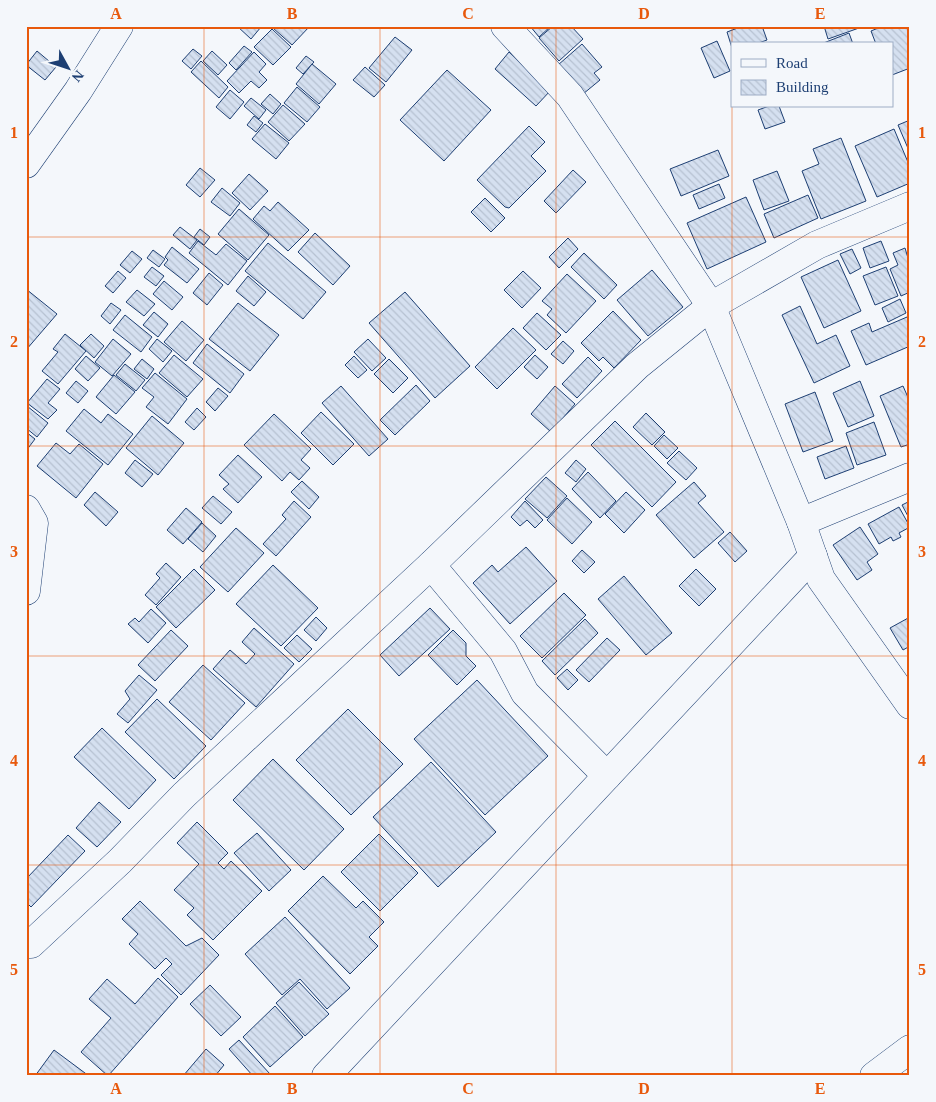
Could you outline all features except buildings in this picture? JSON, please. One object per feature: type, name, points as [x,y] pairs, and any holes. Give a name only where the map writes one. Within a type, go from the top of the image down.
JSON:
[{"type":"street","points":[[26,164],[78,91],[119,26]]},
{"type":"street","points":[[505,26],[570,96],[711,306],[801,522],[821,579],[910,705]]},
{"type":"street","points":[[26,944],[31,944],[120,861],[184,795],[431,566],[637,366],[711,306],[818,245],[910,206]]},
{"type":"street","points":[[801,522],[910,477]]},
{"type":"street","points":[[26,509],[34,523],[26,592]]},
{"type":"street","points":[[326,1076],[813,556]]},
{"type":"street","points":[[431,566],[503,651],[525,693],[607,776]]},
{"type":"street","points":[[874,1076],[910,1048]]}]
